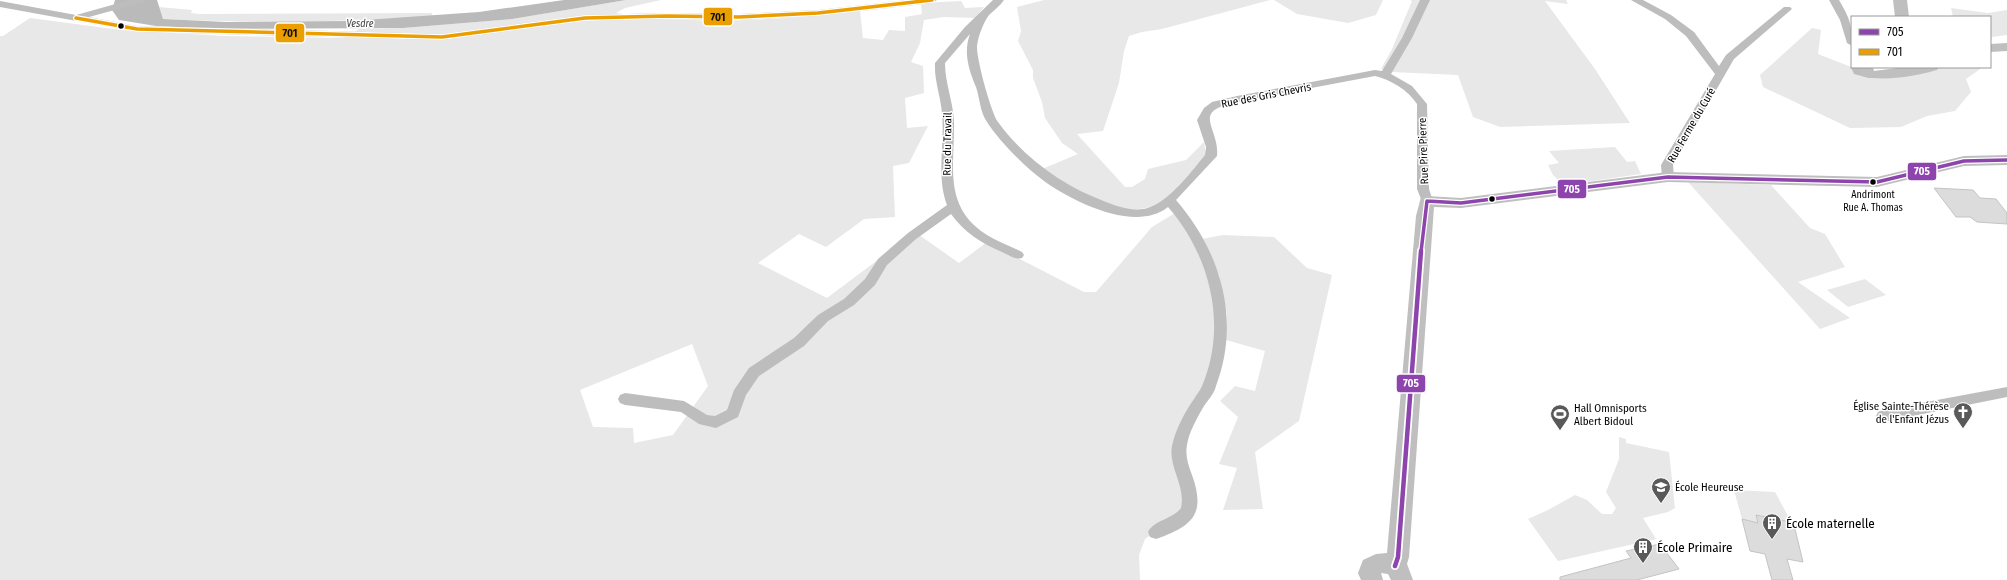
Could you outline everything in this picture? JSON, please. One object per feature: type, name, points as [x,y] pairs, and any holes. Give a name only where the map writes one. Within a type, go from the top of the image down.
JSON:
[{"type":"street","points":[[76,18],[141,0]]},
{"type":"street","points":[[0,4],[136,29],[442,37],[585,18],[640,16],[712,18],[818,13],[932,0]]},
{"type":"street","points":[[983,16],[999,0]]},
{"type":"street","points":[[1380,74],[1407,38],[1425,0]]},
{"type":"street","points":[[1636,0],[1668,17],[1690,34],[1720,74]]},
{"type":"street","points":[[1834,0],[1845,20],[1851,40]]},
{"type":"street","points":[[1900,0],[1902,16]]},
{"type":"street","name":"Rue Ferme du Curé","points":[[1668,177],[1667,165],[1730,57],[1788,9]]},
{"type":"street","name":"Rue des Gris Chevris","points":[[983,16],[973,34],[971,47],[972,63],[990,119],[1025,159],[1055,185],[1088,200],[1119,211],[1135,214],[1148,213],[1160,208],[1170,200],[1211,156],[1212,147],[1202,120],[1207,110],[1218,104],[1237,99],[1380,74]]},
{"type":"street","name":"Rue du Travail","points":[[983,16],[947,53],[940,63],[941,80],[948,109],[947,179],[953,207],[965,224],[978,235],[1018,255]]},
{"type":"street","points":[[1991,48],[2007,47]]},
{"type":"street","points":[[1856,68],[1858,72],[1925,70],[1930,68]]},
{"type":"street","name":"Rue Pire Pierre","points":[[1380,74],[1418,97],[1422,104],[1423,189],[1427,200],[1424,216],[1398,573]]},
{"type":"street","points":[[1427,200],[1445,203],[1461,203],[1668,177],[1877,182],[1964,161],[2007,160]]},
{"type":"street","points":[[1156,532],[1183,518],[1188,510],[1189,484],[1178,456],[1179,447],[1184,430],[1210,386],[1214,374],[1221,323],[1217,281],[1208,256],[1178,209],[1170,200]]},
{"type":"street","points":[[625,399],[684,407],[704,420],[716,422],[733,413],[739,394],[754,372],[799,342],[823,318],[849,302],[870,282],[882,262],[912,236],[953,207]]},
{"type":"street","points":[[1883,416],[2007,392]]},
{"type":"street","points":[[1369,579],[1370,572],[1374,564],[1384,562],[1398,573]]},
{"type":"shaded area","points":[[626,0],[661,0],[625,8],[616,13],[677,19],[769,19],[860,11],[863,38],[883,40],[889,30],[905,31],[905,17],[922,14],[921,3],[961,1],[965,8],[984,7],[975,18],[944,17],[924,20],[920,43],[911,62],[923,66],[924,93],[905,98],[907,128],[928,126],[909,163],[893,166],[895,217],[864,219],[826,247],[799,234],[758,263],[827,298],[915,232],[959,263],[987,242],[1084,292],[1096,292],[1152,227],[1175,213],[1189,231],[1214,287],[1214,367],[1181,428],[1185,505],[1171,520],[1145,539],[1139,555],[1140,580],[0,580],[0,36],[3,36],[30,18],[121,30],[225,36],[344,38],[359,29],[403,28],[512,19]],"holes":[[[692,344],[708,386],[673,435],[634,443],[633,428],[593,427],[580,390]]]},
{"type":"shaded area","points":[[1044,0],[1270,0],[1162,29],[1142,32],[1129,36],[1124,51],[1119,83],[1103,131],[1077,134],[1125,187],[1132,187],[1145,179],[1148,169],[1186,160],[1204,142],[1206,156],[1163,200],[1149,207],[1133,209],[1117,207],[1101,202],[1069,186],[1042,169],[1078,154],[1062,143],[1045,118],[1042,102],[1033,78],[1033,70],[1018,41],[1021,31],[1017,7]]},
{"type":"shaded area","points":[[1274,0],[1383,0],[1376,15],[1348,23],[1297,14]]},
{"type":"shaded area","points":[[1410,0],[1566,0],[1568,4],[1545,1],[1595,69],[1630,123],[1500,127],[1473,117],[1458,75],[1392,72],[1381,69],[1392,49],[1412,1]]},
{"type":"shaded area","points":[[159,7],[192,10],[191,13],[199,14],[432,13],[432,16],[332,21],[264,22],[163,19]]},
{"type":"shaded area","points":[[1951,8],[1988,13],[2007,10],[2007,35],[1992,37],[1991,42],[1991,16],[1953,16]]},
{"type":"shaded area","points":[[1812,28],[1821,30],[1818,54],[1864,72],[1906,68],[1982,68],[1966,79],[1971,92],[1955,111],[1927,116],[1901,127],[1850,128],[1763,87],[1760,75]]},
{"type":"shaded area","points":[[1615,147],[1627,162],[1635,161],[1641,174],[1564,185],[1553,175],[1548,165],[1559,163],[1549,151]]},
{"type":"shaded area","points":[[1688,182],[1771,185],[1810,228],[1825,234],[1845,267],[1798,282],[1850,318],[1820,329]]},
{"type":"shaded area","points":[[1223,235],[1274,237],[1307,268],[1332,275],[1299,421],[1255,452],[1263,509],[1223,510],[1237,468],[1219,464],[1238,417],[1220,401],[1235,386],[1255,391],[1265,351],[1226,340],[1227,314],[1219,275],[1202,239]]},
{"type":"shaded area","points":[[1865,279],[1886,295],[1848,307],[1827,290]]},
{"type":"shaded area","points":[[1619,437],[1626,439],[1626,443],[1669,452],[1675,508],[1668,512],[1643,518],[1656,539],[1558,561],[1528,519],[1575,495],[1587,500],[1602,514],[1612,514],[1616,508],[1606,492],[1619,459]]},
{"type":"shaded area","points":[[1734,490],[1775,492],[1795,529],[1787,527],[1786,521],[1757,515],[1758,523],[1742,519]]},
{"type":"water","name":"Vesdre","points":[[115,0],[157,0],[163,19],[226,22],[350,21],[479,12],[564,0],[626,0],[512,19],[403,28],[218,29],[156,26],[119,20],[112,10]]},
{"type":"building","points":[[1934,188],[1973,190],[1980,198],[1996,199],[2007,213],[2007,224],[1977,222],[1970,217],[1956,217]]},
{"type":"building","name":"École maternelle","points":[[1756,515],[1786,521],[1787,527],[1795,529],[1803,562],[1787,559],[1793,580],[1772,580],[1765,554],[1750,551],[1742,519],[1758,523]]},
{"type":"building","name":"École Primaire","points":[[1660,544],[1679,569],[1637,580],[1560,580],[1560,577],[1631,558],[1626,551]]},
{"type":"transit line","name":"701","points":[[76,18],[137,29],[442,37],[585,18],[667,16],[739,17],[818,13],[932,0]]},
{"type":"transit line","name":"705","points":[[1427,201],[1461,203],[1668,177],[1877,182],[1964,161],[2007,160]]},
{"type":"transit line","name":"705","points":[[1395,566],[1398,557],[1424,216],[1427,201]]},
{"type":"place","name":"Andrimont Rue A. Thomas","points":[[1873,182]]},
{"type":"place","name":"Église Sainte-Thérèse de l'Enfant Jézus","points":[[1963,429]]},
{"type":"place","name":"Hall Omnisports Albert Bidoul","points":[[1560,431]]},
{"type":"place","name":"École Heureuse","points":[[1661,504]]},
{"type":"place","name":"École maternelle","points":[[1772,540]]},
{"type":"place","name":"École Primaire","points":[[1643,564]]}]
